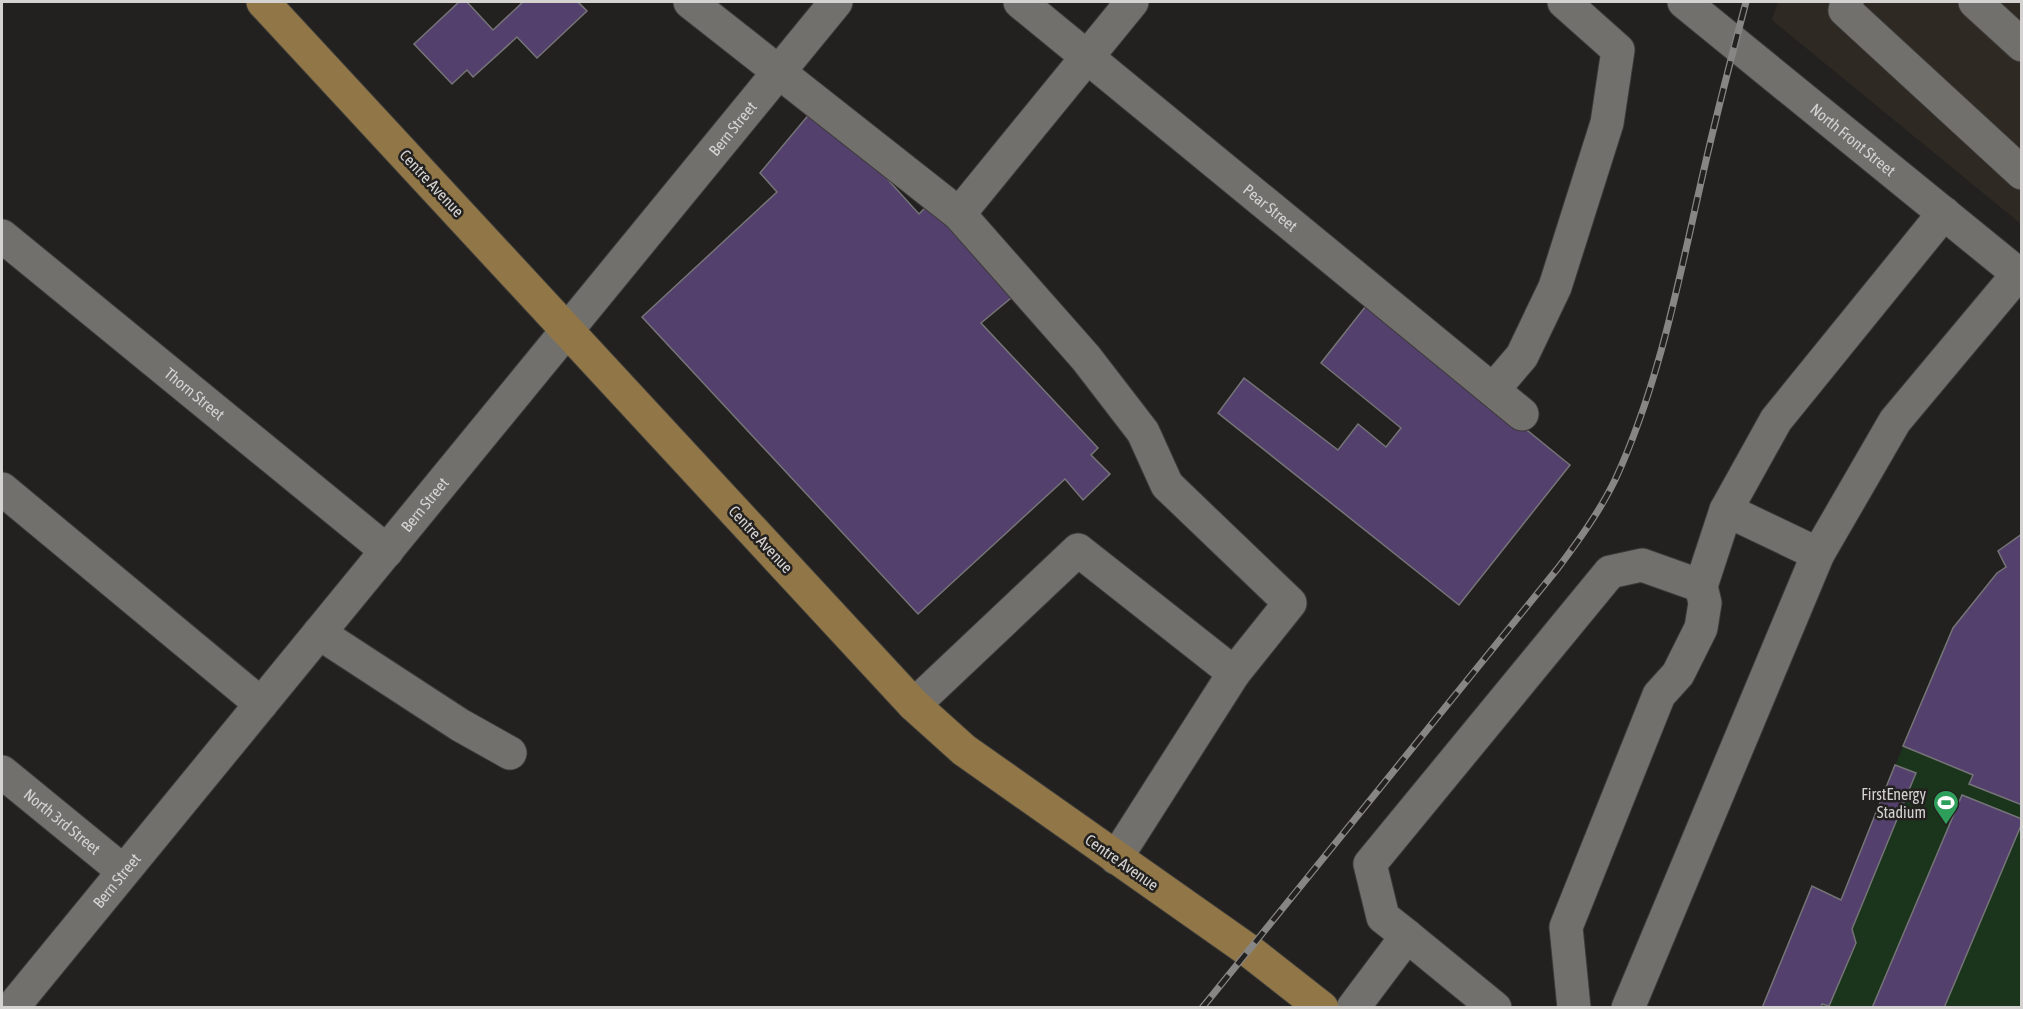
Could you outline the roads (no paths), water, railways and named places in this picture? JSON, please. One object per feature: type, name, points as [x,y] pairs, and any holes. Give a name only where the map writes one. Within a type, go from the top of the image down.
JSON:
[{"type":"main road","name":"Centre Avenue","points":[[263,2],[914,705],[964,750],[1248,950],[1322,1008]]},
{"type":"street","points":[[690,2],[777,73],[959,214],[1086,358],[1136,422],[1143,432],[1167,485],[1290,603],[1234,673],[1116,858]]},
{"type":"street","name":"Bern Street","points":[[12,1008],[836,2]]},
{"type":"street","name":"Pear Street","points":[[1020,2],[1522,414]]},
{"type":"street","points":[[959,214],[1132,2]]},
{"type":"street","points":[[1492,390],[1522,356],[1555,287],[1607,123],[1618,50],[1564,2]]},
{"type":"street","name":"North Front Street","points":[[1684,2],[2020,276]]},
{"type":"street","points":[[1847,2],[1845,10],[2022,173]]},
{"type":"street","points":[[1976,2],[2022,45]]},
{"type":"street","points":[[1574,1008],[1566,927],[1659,695],[1677,674],[1701,628],[1705,603],[1701,586],[1726,510],[1776,420],[1944,213]]},
{"type":"street","name":"Thorn Street","points":[[2,236],[387,551]]},
{"type":"street","points":[[1628,1008],[1818,554],[1895,421],[2020,276]]},
{"type":"street","points":[[2,489],[261,704]]},
{"type":"street","points":[[1726,510],[1818,554]]},
{"type":"street","points":[[914,705],[1078,550],[1234,673]]},
{"type":"street","points":[[1495,1008],[1383,916],[1370,864],[1610,572],[1642,565],[1701,586]]},
{"type":"street","points":[[319,633],[460,725],[510,753]]},
{"type":"street","name":"North 3rd Street","points":[[2,771],[123,871]]},
{"type":"street","points":[[1353,1008],[1407,936]]},
{"type":"railway","points":[[1202,1008],[1558,568],[1609,492],[1632,441],[1659,360],[1746,2]]},
{"type":"place","name":"FirstEnergy Stadium","points":[[1946,826]]}]
